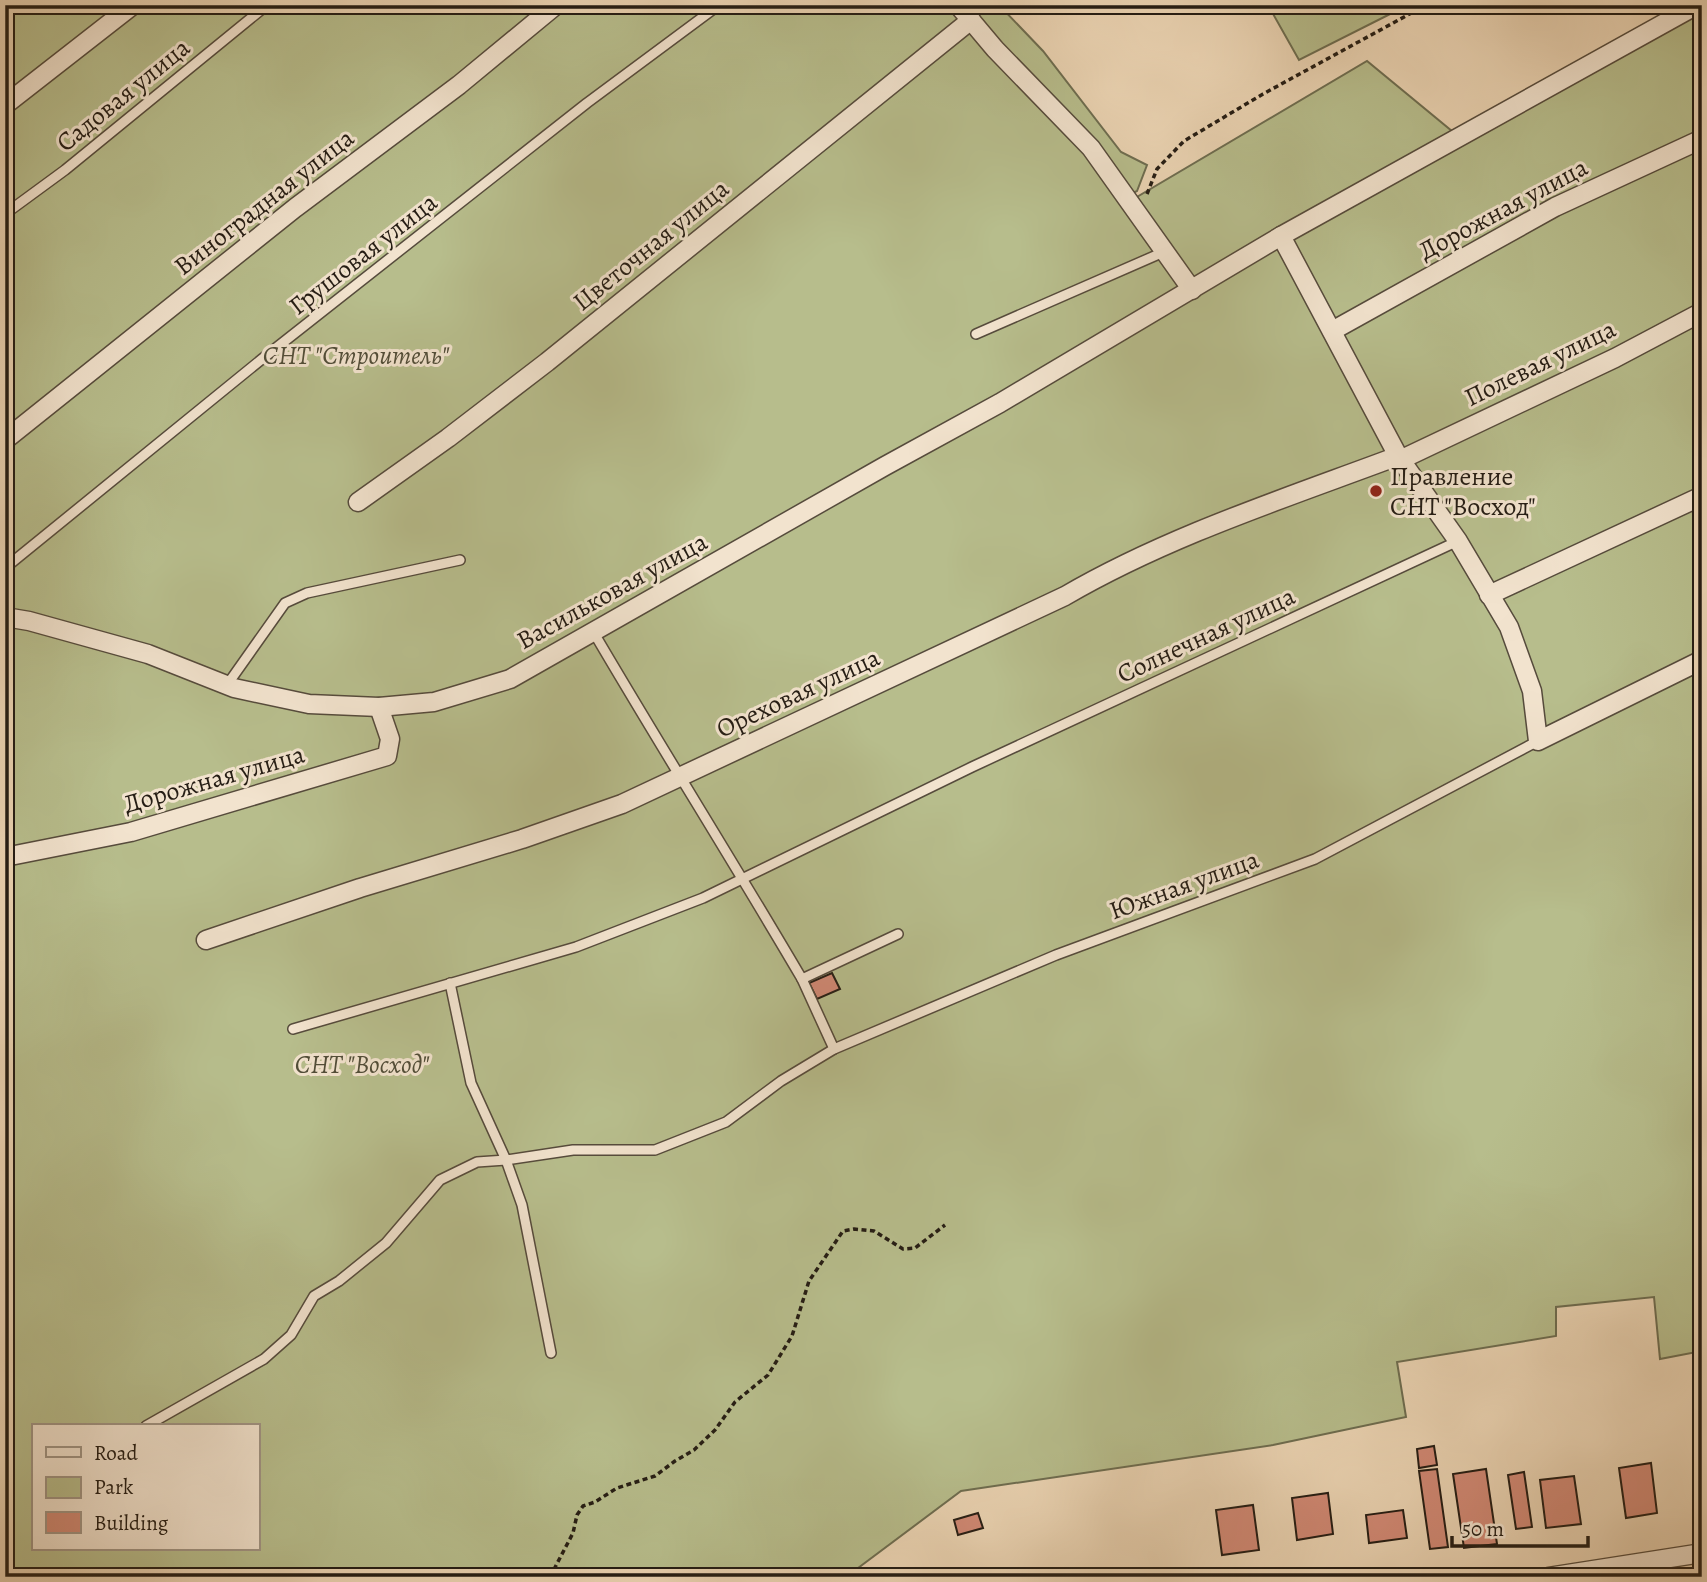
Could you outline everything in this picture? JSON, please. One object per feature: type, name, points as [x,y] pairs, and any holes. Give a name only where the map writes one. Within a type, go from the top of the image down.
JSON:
[{"type":"street","points":[[5,106],[133,5]]},
{"type":"street","name":"Виноградная улица","points":[[5,440],[295,208],[459,85],[556,5]]},
{"type":"street","points":[[958,5],[995,49],[1091,148],[1192,290]]},
{"type":"street","name":"Васильковая улица","points":[[5,617],[29,621],[148,654],[227,685],[309,704],[379,708],[434,702],[510,679],[1000,403],[1281,236],[1697,5]]},
{"type":"street","name":"Цветочная улица","points":[[358,502],[448,438],[547,362],[971,20]]},
{"type":"street","name":"Дорожная улица","points":[[1332,331],[1555,208],[1702,139]]},
{"type":"street","points":[[1281,236],[1399,458],[1458,541],[1509,627],[1532,691],[1538,741],[1702,660]]},
{"type":"street","name":"Полевая улица","points":[[1399,458],[1615,358],[1702,312]]},
{"type":"street","name":"Ореховая улица","points":[[206,940],[360,888],[522,839],[622,804],[1065,596],[1111,569],[1232,519],[1399,458]]},
{"type":"street","points":[[1489,595],[1702,496]]},
{"type":"street","name":"Дорожная улица","points":[[5,857],[131,832],[387,756],[390,739],[379,708]]},
{"type":"street","points":[[1548,1577],[1702,1553]]},
{"type":"lane","name":"Садовая улица","points":[[5,215],[65,170],[267,5]]},
{"type":"lane","name":"Грушовая улица","points":[[5,568],[262,359],[587,103],[719,5]]},
{"type":"lane","points":[[976,334],[1166,251]]},
{"type":"lane","name":"Солнечная улица","points":[[293,1028],[576,947],[703,898],[972,767],[1458,541]]},
{"type":"lane","points":[[227,685],[285,603],[307,593],[460,560]]},
{"type":"lane","points":[[594,633],[802,979],[834,1049]]},
{"type":"lane","name":"Южная улица","points":[[150,1424],[264,1359],[291,1335],[314,1296],[339,1281],[386,1243],[440,1180],[477,1162],[573,1150],[655,1150],[726,1122],[781,1081],[834,1049],[1056,954],[1315,859],[1538,741]]},
{"type":"lane","points":[[802,979],[898,934]]},
{"type":"lane","points":[[450,983],[471,1083],[506,1160],[522,1205],[551,1353]]},
{"type":"path","points":[[1147,224],[1144,204],[1148,188],[1157,169],[1184,141],[1263,94],[1426,5]]},
{"type":"path","points":[[550,1577],[573,1533],[577,1515],[583,1506],[617,1488],[656,1476],[694,1450],[715,1430],[735,1402],[768,1375],[792,1336],[809,1281],[843,1231],[873,1231],[902,1249],[915,1248],[945,1225]]},
{"type":"path","points":[[556,1577],[557,1565]]},
{"type":"green space","points":[[5,5],[958,5],[1130,201],[1367,61],[1458,136],[1702,5],[1702,1351],[1660,1359],[1654,1297],[1556,1307],[1556,1336],[1397,1362],[1406,1417],[1273,1445],[961,1491],[846,1577],[5,1577]]},
{"type":"green space","points":[[963,5],[999,5],[1043,51],[1121,152],[1147,165],[1137,191],[1131,194]]},
{"type":"green space","points":[[1268,5],[1408,5],[1299,60]]},
{"type":"building","points":[[832,973],[840,989],[817,999],[809,983]]},
{"type":"building","points":[[1434,1446],[1437,1465],[1419,1468],[1417,1449]]},
{"type":"building","points":[[1651,1463],[1657,1513],[1626,1518],[1619,1468]]},
{"type":"building","points":[[1437,1469],[1448,1547],[1430,1549],[1419,1471]]},
{"type":"building","points":[[1486,1469],[1497,1544],[1464,1548],[1453,1474]]},
{"type":"building","points":[[1524,1472],[1532,1527],[1516,1529],[1508,1475]]},
{"type":"building","points":[[1574,1476],[1581,1524],[1546,1528],[1540,1480]]},
{"type":"building","points":[[1328,1493],[1333,1534],[1297,1540],[1292,1498]]},
{"type":"building","points":[[1253,1505],[1259,1550],[1222,1555],[1216,1510]]},
{"type":"building","points":[[1403,1510],[1407,1538],[1369,1543],[1366,1515]]},
{"type":"building","points":[[978,1513],[983,1528],[958,1535],[954,1520]]},
{"type":"place","name":"Правление СНТ \"Восход\"","points":[[1376,491]]},
{"type":"park label","name":"СНТ \"Строитель\"","points":[[356,355]]},
{"type":"park label","name":"СНТ \"Восход\"","points":[[362,1064]]}]
